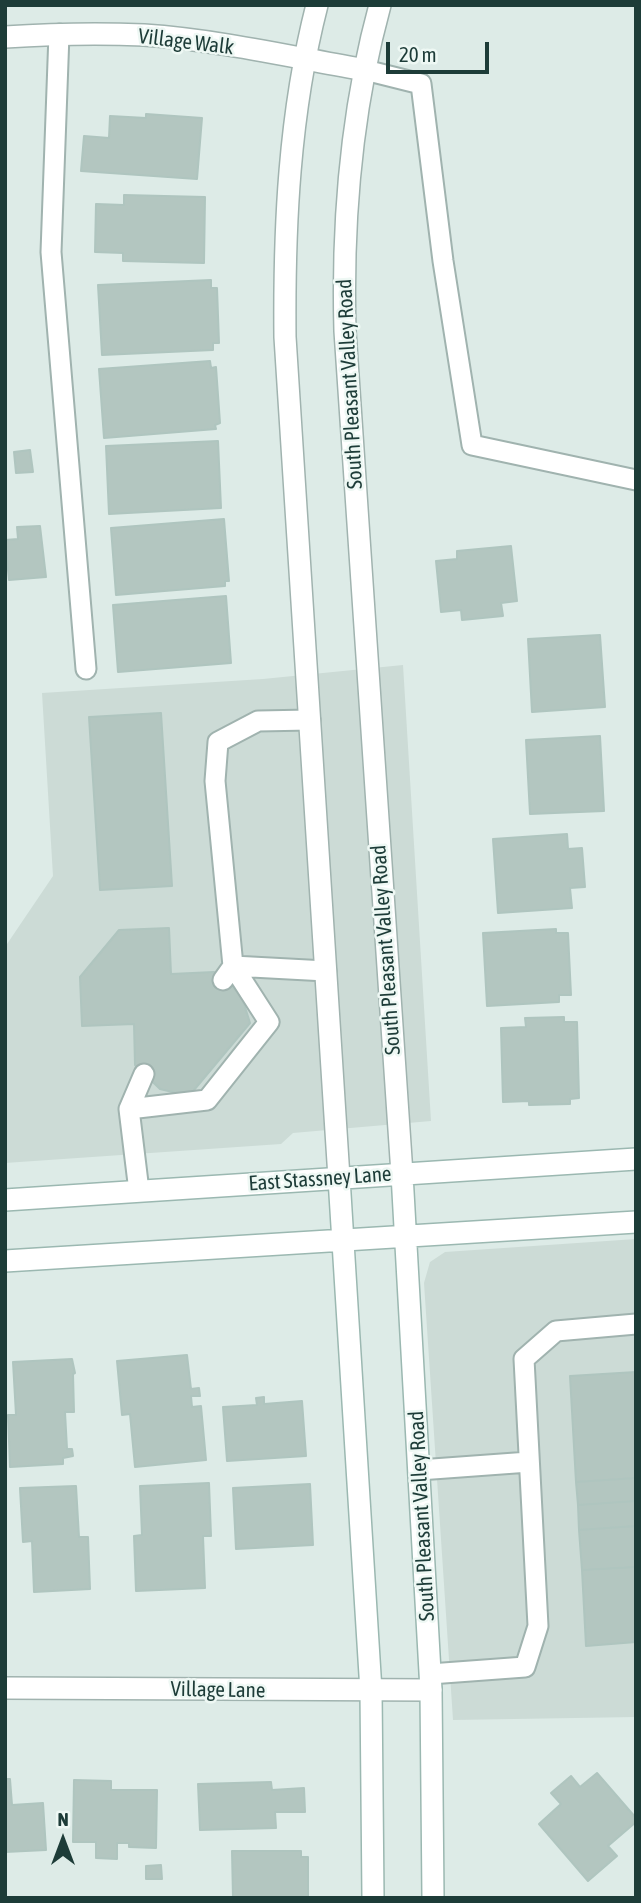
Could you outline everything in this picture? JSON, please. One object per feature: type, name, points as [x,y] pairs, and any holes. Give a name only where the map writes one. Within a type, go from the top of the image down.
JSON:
[{"type":"street","points":[[317,5],[295,122],[288,193],[284,261],[285,337],[371,1691],[373,1898]]},
{"type":"street","name":"South Pleasant Valley Road","points":[[380,5],[365,70],[353,144],[346,213],[345,331],[407,1236],[431,1682],[433,1898]]},
{"type":"street","name":"Village Walk","points":[[5,37],[59,34],[145,35],[216,43],[365,70]]},
{"type":"street","name":"East Stassney Lane","points":[[5,1200],[636,1160]]},
{"type":"street","points":[[5,1261],[636,1222]]},
{"type":"street","name":"Village Lane","points":[[5,1688],[371,1691],[431,1682]]},
{"type":"lane","points":[[59,34],[51,252],[86,669]]},
{"type":"lane","points":[[365,70],[421,84],[443,261],[472,445],[636,480]]},
{"type":"lane","points":[[129,1109],[207,1100],[269,1022],[228,973],[215,781],[218,742],[258,721],[310,720]]},
{"type":"lane","points":[[228,973],[326,971]]},
{"type":"lane","points":[[139,1191],[129,1109],[144,1074]]},
{"type":"lane","points":[[431,1682],[525,1667],[538,1626],[524,1359],[556,1331],[636,1324]]},
{"type":"lane","points":[[419,1470],[529,1462]]},
{"type":"shaded area","points":[[403,665],[431,1121],[293,1133],[281,1144],[5,1163],[5,947],[53,876],[42,693],[263,679]]},
{"type":"shaded area","points":[[636,1239],[636,1717],[453,1720],[424,1283],[430,1262],[445,1252]]},
{"type":"building","points":[[146,114],[202,118],[197,179],[81,171],[84,136],[109,138],[110,116],[146,118]]},
{"type":"building","points":[[124,195],[205,197],[204,263],[123,261],[123,253],[95,252],[96,204],[124,205]]},
{"type":"building","points":[[211,280],[211,288],[217,288],[219,343],[213,343],[213,350],[102,355],[98,285]]},
{"type":"building","points":[[210,361],[211,368],[216,367],[220,423],[215,425],[216,429],[104,438],[99,369]]},
{"type":"building","points":[[218,441],[221,508],[109,514],[106,446]]},
{"type":"building","points":[[30,450],[33,472],[16,473],[14,452]]},
{"type":"building","points":[[224,519],[229,581],[225,581],[225,586],[116,595],[111,528]]},
{"type":"building","points":[[40,526],[46,577],[9,580],[5,540],[18,539],[17,527]]},
{"type":"building","points":[[511,546],[517,601],[501,603],[503,616],[462,620],[461,610],[441,612],[436,561],[457,559],[457,551]]},
{"type":"building","points":[[226,596],[231,663],[118,672],[113,605]]},
{"type":"building","points":[[600,635],[605,707],[532,712],[528,639]]},
{"type":"building","points":[[161,713],[172,886],[100,890],[89,717]]},
{"type":"building","points":[[600,736],[604,811],[530,814],[526,740]]},
{"type":"building","points":[[567,834],[568,849],[582,848],[585,887],[570,888],[572,908],[498,913],[493,839]]},
{"type":"building","points":[[169,928],[171,974],[214,972],[241,994],[250,1023],[189,1096],[160,1089],[135,1065],[134,1024],[82,1026],[80,977],[119,930]]},
{"type":"building","points":[[556,929],[556,933],[568,933],[571,995],[559,995],[559,1002],[487,1006],[483,933]]},
{"type":"building","points":[[564,1017],[564,1022],[577,1022],[579,1098],[570,1099],[570,1104],[529,1105],[529,1101],[503,1102],[501,1028],[526,1027],[525,1018]]},
{"type":"building","points":[[187,1355],[191,1389],[199,1388],[200,1396],[191,1396],[192,1407],[201,1406],[206,1460],[135,1467],[130,1414],[122,1415],[117,1361]]},
{"type":"building","points":[[72,1359],[75,1373],[74,1412],[65,1412],[67,1449],[72,1449],[73,1456],[63,1458],[63,1464],[10,1467],[8,1415],[16,1415],[13,1362]]},
{"type":"building","points":[[636,1372],[636,1478],[576,1482],[570,1376]]},
{"type":"building","points":[[264,1397],[264,1404],[302,1401],[306,1456],[227,1461],[223,1407],[257,1405],[256,1398]]},
{"type":"building","points":[[636,1478],[636,1501],[578,1505],[576,1482]]},
{"type":"building","points":[[209,1483],[211,1536],[203,1536],[205,1588],[136,1591],[134,1536],[142,1535],[140,1486]]},
{"type":"building","points":[[310,1484],[313,1545],[236,1549],[233,1488]]},
{"type":"building","points":[[76,1486],[79,1537],[88,1537],[90,1589],[34,1592],[32,1541],[23,1542],[20,1488]]},
{"type":"building","points":[[636,1501],[636,1526],[579,1530],[578,1505]]},
{"type":"building","points":[[636,1526],[636,1567],[582,1570],[579,1530]]},
{"type":"building","points":[[636,1567],[636,1642],[586,1646],[582,1570]]},
{"type":"building","points":[[597,1773],[636,1818],[636,1822],[608,1846],[617,1856],[588,1881],[539,1824],[561,1804],[551,1793],[571,1776],[580,1787]]},
{"type":"building","points":[[5,1779],[10,1779],[12,1805],[43,1803],[46,1850],[5,1852]]},
{"type":"building","points":[[74,1780],[111,1781],[111,1790],[157,1790],[156,1848],[129,1847],[129,1843],[117,1843],[117,1859],[96,1858],[96,1842],[73,1842]]},
{"type":"building","points":[[271,1782],[272,1790],[304,1788],[305,1812],[275,1812],[276,1828],[200,1830],[198,1784]]},
{"type":"building","points":[[232,1851],[301,1851],[301,1857],[308,1857],[308,1898],[233,1898]]},
{"type":"building","points":[[161,1865],[162,1879],[146,1879],[146,1866]]}]
